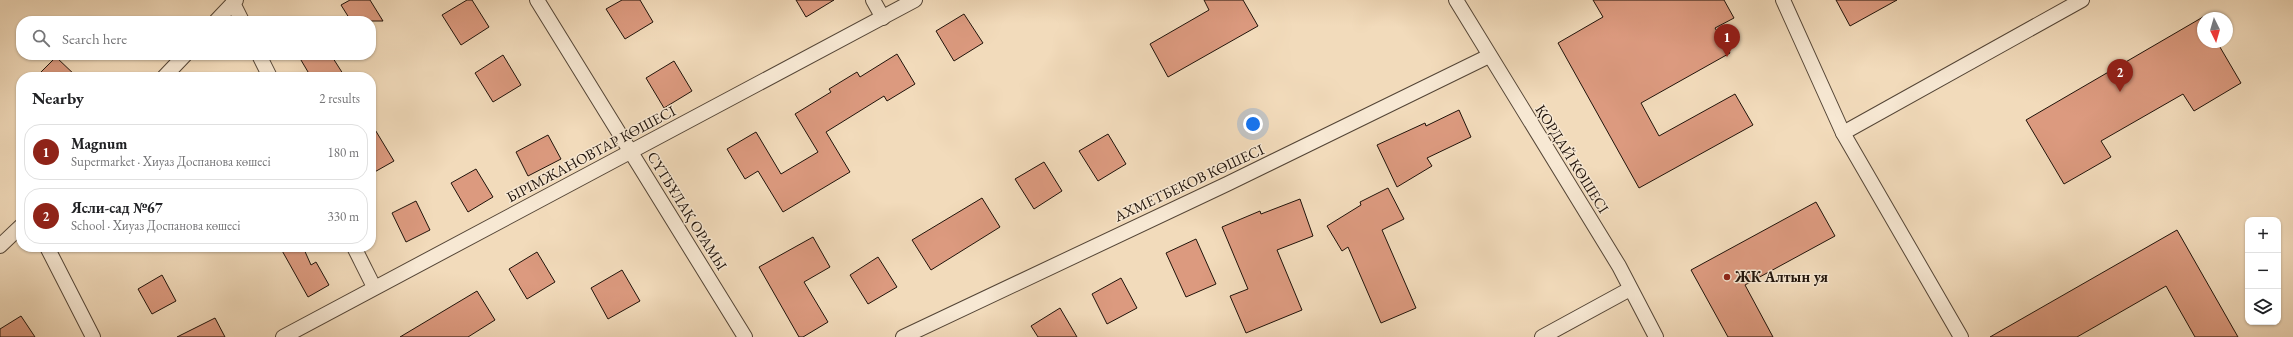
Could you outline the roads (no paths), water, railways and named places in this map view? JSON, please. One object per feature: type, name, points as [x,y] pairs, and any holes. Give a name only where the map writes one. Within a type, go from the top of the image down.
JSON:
[{"type":"street","name":"CҮТБҰЛАҚ ОРАМЫ","points":[[536,0],[746,337]]},
{"type":"street","points":[[873,0],[883,18]]},
{"type":"street","name":"БІРІМЖАНОВТАР КӨШЕСІ","points":[[283,337],[374,287],[915,0]]},
{"type":"street","name":"ҚОРДАЙ КӨШЕСІ","points":[[1456,0],[1619,266],[1656,337]]},
{"type":"street","points":[[1783,0],[1843,133],[1961,337]]},
{"type":"street","points":[[1843,133],[2082,0]]},
{"type":"street","points":[[221,16],[235,1],[240,16]]},
{"type":"street","name":"АХМЕТБЕКОВ КӨШЕСІ","points":[[903,337],[1227,184],[1490,56]]},
{"type":"street","points":[[169,72],[180,60]]},
{"type":"street","points":[[262,60],[268,72]]},
{"type":"street","points":[[0,246],[16,231]]},
{"type":"street","points":[[50,252],[93,337]]},
{"type":"street","points":[[356,252],[374,287]]},
{"type":"street","points":[[1542,337],[1630,289]]},
{"type":"place","name":"Magnum","points":[[1727,57]]},
{"type":"place","name":"Ясли-сад №67","points":[[2120,92]]},
{"type":"place","name":"ЖК Алтын уя","points":[[1727,277]]}]
